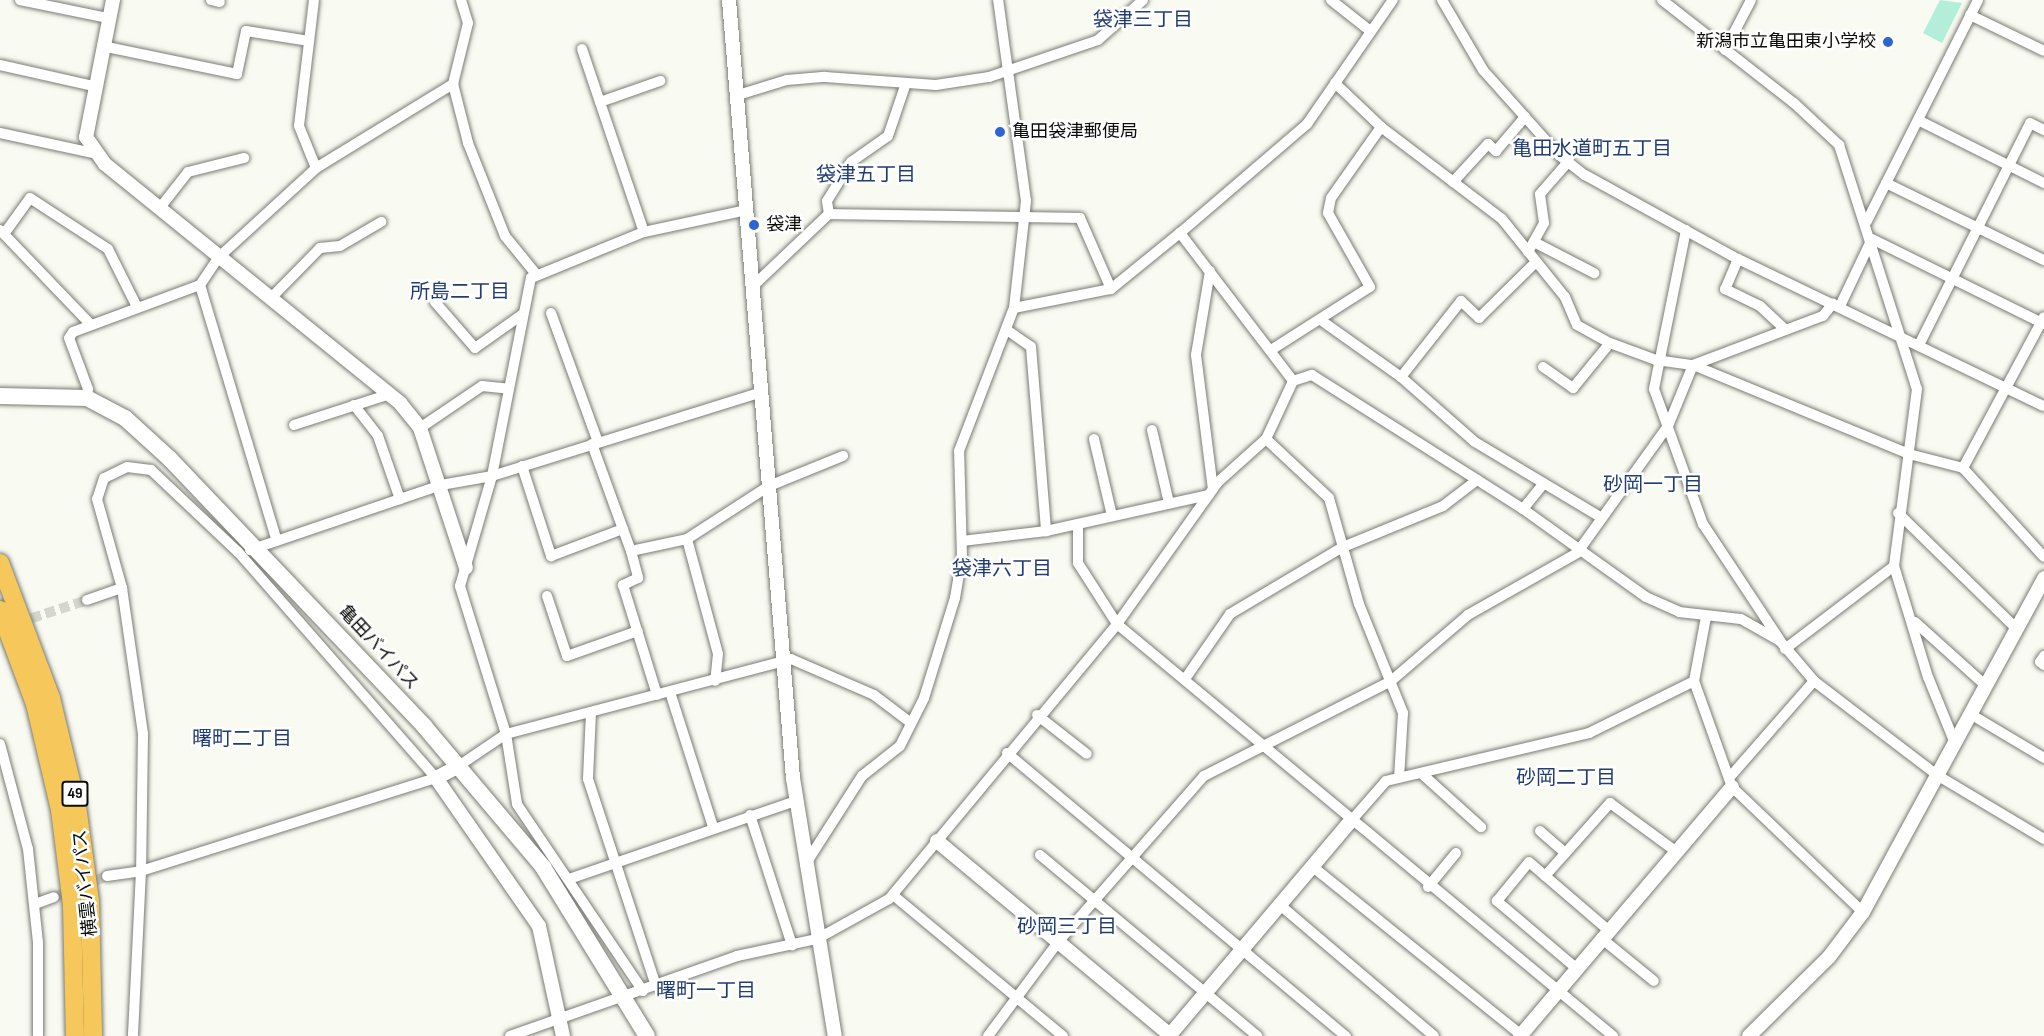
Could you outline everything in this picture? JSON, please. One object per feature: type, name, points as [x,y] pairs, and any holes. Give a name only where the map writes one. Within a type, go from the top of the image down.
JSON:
[{"type":"highway","name":"横雲バイパス","points":[[0,563],[51,698],[77,806],[90,901],[93,1036]]},
{"type":"highway","name":"横雲バイパス","points":[[0,610],[34,704],[60,810],[72,905],[75,1036]]},
{"type":"main road","name":"亀田バイパス","points":[[0,396],[87,398],[107,406],[149,438],[259,548],[457,767],[543,867],[626,997],[647,1036]]},
{"type":"street","points":[[20,0],[108,18]]},
{"type":"street","points":[[113,0],[93,86],[86,137],[97,154],[159,209],[272,297],[390,394],[420,428],[441,485],[466,568]]},
{"type":"street","points":[[314,0],[299,126],[316,168]]},
{"type":"street","points":[[461,0],[468,23],[453,84],[489,205],[515,254],[536,274]]},
{"type":"street","points":[[729,0],[796,801],[817,939],[835,1036]]},
{"type":"street","points":[[806,865],[840,806],[862,776],[900,746],[911,723],[955,598],[962,542],[959,451],[1014,308],[1024,221],[1024,159],[998,0]]},
{"type":"street","points":[[738,95],[788,80],[825,76],[936,85],[1009,72],[1098,40],[1143,0]]},
{"type":"street","points":[[1331,0],[1369,30]]},
{"type":"street","points":[[1014,308],[1111,289],[1307,124],[1369,30],[1394,0]]},
{"type":"street","points":[[1442,0],[1483,70],[1568,162],[1738,259],[1836,304],[2044,406]]},
{"type":"street","points":[[1662,0],[1794,103],[1839,145],[1867,221],[1896,333],[1917,389],[1910,454],[1898,513],[1894,566],[1914,621],[1928,677],[1955,743]]},
{"type":"street","points":[[1725,50],[1751,0]]},
{"type":"street","points":[[1867,221],[1978,0]]},
{"type":"street","points":[[1970,15],[2044,51]]},
{"type":"street","points":[[102,46],[237,74],[246,31],[309,41]]},
{"type":"street","points":[[582,49],[644,232]]},
{"type":"street","points":[[0,64],[93,86]]},
{"type":"street","points":[[600,102],[660,81]]},
{"type":"street","points":[[829,214],[827,201],[851,162],[888,136],[906,83]]},
{"type":"street","points":[[1335,83],[1381,127],[1502,219],[1531,247],[1594,273]]},
{"type":"street","points":[[87,398],[88,388],[69,338],[90,324],[200,285],[219,258],[316,168],[453,84]]},
{"type":"street","points":[[1453,182],[1488,144],[1496,151],[1525,117]]},
{"type":"street","points":[[1918,120],[2044,183]]},
{"type":"street","points":[[1919,345],[1949,277],[2030,123],[2044,130]]},
{"type":"street","points":[[1271,350],[1322,321],[1370,287],[1328,213],[1331,198],[1381,127]]},
{"type":"street","points":[[0,133],[97,154]]},
{"type":"street","points":[[159,209],[188,172],[244,158]]},
{"type":"street","points":[[1568,162],[1540,194],[1544,223],[1531,247],[1536,262],[1564,297],[1577,325],[1610,343],[1656,360],[1693,365],[1910,454],[1963,468],[2044,557]]},
{"type":"street","points":[[1886,183],[2044,260]]},
{"type":"street","points":[[90,324],[2,232],[30,198],[108,249],[137,307]]},
{"type":"street","points":[[536,274],[644,232],[747,210]]},
{"type":"street","points":[[753,286],[829,214],[928,212],[1024,221],[1080,218],[1111,289]]},
{"type":"street","points":[[272,297],[320,248],[340,246],[381,222]]},
{"type":"street","points":[[1686,230],[1656,360],[1654,389],[1703,524],[1783,645],[1814,681],[1937,775],[2044,840]]},
{"type":"street","points":[[1180,233],[1293,381]]},
{"type":"street","points":[[1872,239],[2043,321],[1963,468]]},
{"type":"street","points":[[988,1036],[1015,996],[1058,942],[1096,904],[1131,857],[1204,776],[1264,748],[1391,681],[1467,615],[1577,553],[1668,426],[1693,365],[1823,316],[1836,304],[1872,239]]},
{"type":"street","points":[[1738,259],[1725,288],[1760,306],[1786,330]]},
{"type":"street","points":[[1401,377],[1461,301],[1479,318],[1536,262]]},
{"type":"street","points":[[1210,271],[1196,355],[1211,492]]},
{"type":"street","points":[[536,274],[523,314],[492,476],[460,586],[506,734],[517,804],[643,990]]},
{"type":"street","points":[[200,285],[277,541]]},
{"type":"street","points":[[435,302],[475,348],[523,314]]},
{"type":"street","points":[[551,313],[631,551],[638,578],[623,585],[657,695]]},
{"type":"street","points":[[1322,321],[1401,377],[1475,442],[1602,518]]},
{"type":"street","points":[[1007,330],[1031,347],[1046,531]]},
{"type":"street","points":[[1543,367],[1574,388],[1610,343]]},
{"type":"street","points":[[510,1036],[561,1020],[737,956],[817,939],[893,895],[1037,715],[1117,624],[1211,492],[1266,439],[1293,381],[1312,375],[1327,380],[1523,509],[1577,553],[1646,597],[1706,617],[1741,619],[1783,645]]},
{"type":"street","points":[[420,428],[482,386],[509,389]]},
{"type":"street","points":[[238,552],[259,548],[441,485],[492,476],[761,392]]},
{"type":"street","points":[[294,425],[390,394]]},
{"type":"street","points":[[354,405],[378,436],[400,499]]},
{"type":"street","points":[[1152,430],[1169,503]]},
{"type":"street","points":[[1094,438],[1112,516]]},
{"type":"street","points":[[1266,439],[1329,498],[1343,547],[1403,713],[1399,778]]},
{"type":"street","points":[[631,551],[687,539],[769,486],[843,456]]},
{"type":"street","points":[[522,466],[551,556],[623,529]]},
{"type":"street","points":[[134,1036],[144,734],[122,588],[97,499],[104,478],[128,467],[151,470],[238,552],[436,777],[531,910],[561,1020],[563,1036]]},
{"type":"street","points":[[1185,679],[1230,614],[1343,547],[1443,506],[1477,480]]},
{"type":"street","points":[[1523,509],[1544,483]]},
{"type":"street","points":[[962,542],[1046,531],[1211,492]]},
{"type":"street","points":[[1898,513],[2015,627]]},
{"type":"street","points":[[1078,524],[1078,563],[1117,624],[1428,886],[1613,1036]]},
{"type":"street","points":[[687,539],[718,654],[715,681]]},
{"type":"street","points":[[1783,645],[1894,566]]},
{"type":"street","points":[[1749,1036],[1829,957],[1863,912],[1972,715],[2015,627],[2044,578]]},
{"type":"street","points":[[87,600],[122,588]]},
{"type":"street","points":[[547,596],[567,656],[638,631]]},
{"type":"street","points":[[1706,617],[1694,681],[1730,783],[1863,912]]},
{"type":"street","points":[[1914,621],[1986,686]]},
{"type":"street","points":[[2044,656],[2040,662],[2044,665]]},
{"type":"street","points":[[107,876],[141,871],[436,777],[457,767],[506,734],[715,681],[791,659],[874,695],[911,723]]},
{"type":"street","points":[[937,841],[1170,1036],[1386,781],[1589,733],[1694,681]]},
{"type":"street","points":[[1313,867],[1526,1034],[1557,991],[1814,681]]},
{"type":"street","points":[[670,692],[713,827]]},
{"type":"street","points":[[591,712],[588,779],[656,986]]},
{"type":"street","points":[[1037,715],[1087,754]]},
{"type":"street","points":[[1972,715],[2044,758]]},
{"type":"street","points":[[0,744],[22,818],[35,904],[38,1036]]},
{"type":"street","points":[[1007,753],[1346,1036]]},
{"type":"street","points":[[1421,773],[1481,827]]},
{"type":"street","points":[[569,879],[713,827],[796,801]]},
{"type":"street","points":[[1545,876],[1610,803],[1674,850]]},
{"type":"street","points":[[750,815],[792,945]]},
{"type":"street","points":[[1540,831],[1565,853]]},
{"type":"street","points":[[1428,886],[1456,853]]},
{"type":"street","points":[[1040,855],[1257,1036]]},
{"type":"street","points":[[1576,968],[1497,901],[1529,862],[1653,981]]},
{"type":"street","points":[[893,895],[1063,1036]]},
{"type":"street","points":[[35,904],[54,897]]},
{"type":"street","points":[[1280,905],[1434,1036]]},
{"type":"shaded area","points":[[1940,0],[1962,3],[1942,43],[1923,33]]},
{"type":"tunnel","points":[[17,623],[87,600]]},
{"type":"tunnel","points":[[54,897],[107,876]]},
{"type":"place","name":"新潟市立亀田東小学校","points":[[1888,42]]},
{"type":"place","name":"亀田袋津郵便局","points":[[1000,132]]},
{"type":"place","name":"袋津","points":[[754,225]]},
{"type":"district","name":"袋津三丁目","points":[[1143,20]]},
{"type":"district","name":"亀田水道町五丁目","points":[[1592,149]]},
{"type":"district","name":"袋津五丁目","points":[[866,175]]},
{"type":"district","name":"所島二丁目","points":[[460,292]]},
{"type":"district","name":"砂岡一丁目","points":[[1653,485]]},
{"type":"district","name":"袋津六丁目","points":[[1002,569]]},
{"type":"district","name":"曙町二丁目","points":[[242,739]]},
{"type":"district","name":"砂岡二丁目","points":[[1566,778]]},
{"type":"district","name":"砂岡三丁目","points":[[1067,927]]},
{"type":"district","name":"曙町一丁目","points":[[706,991]]}]
